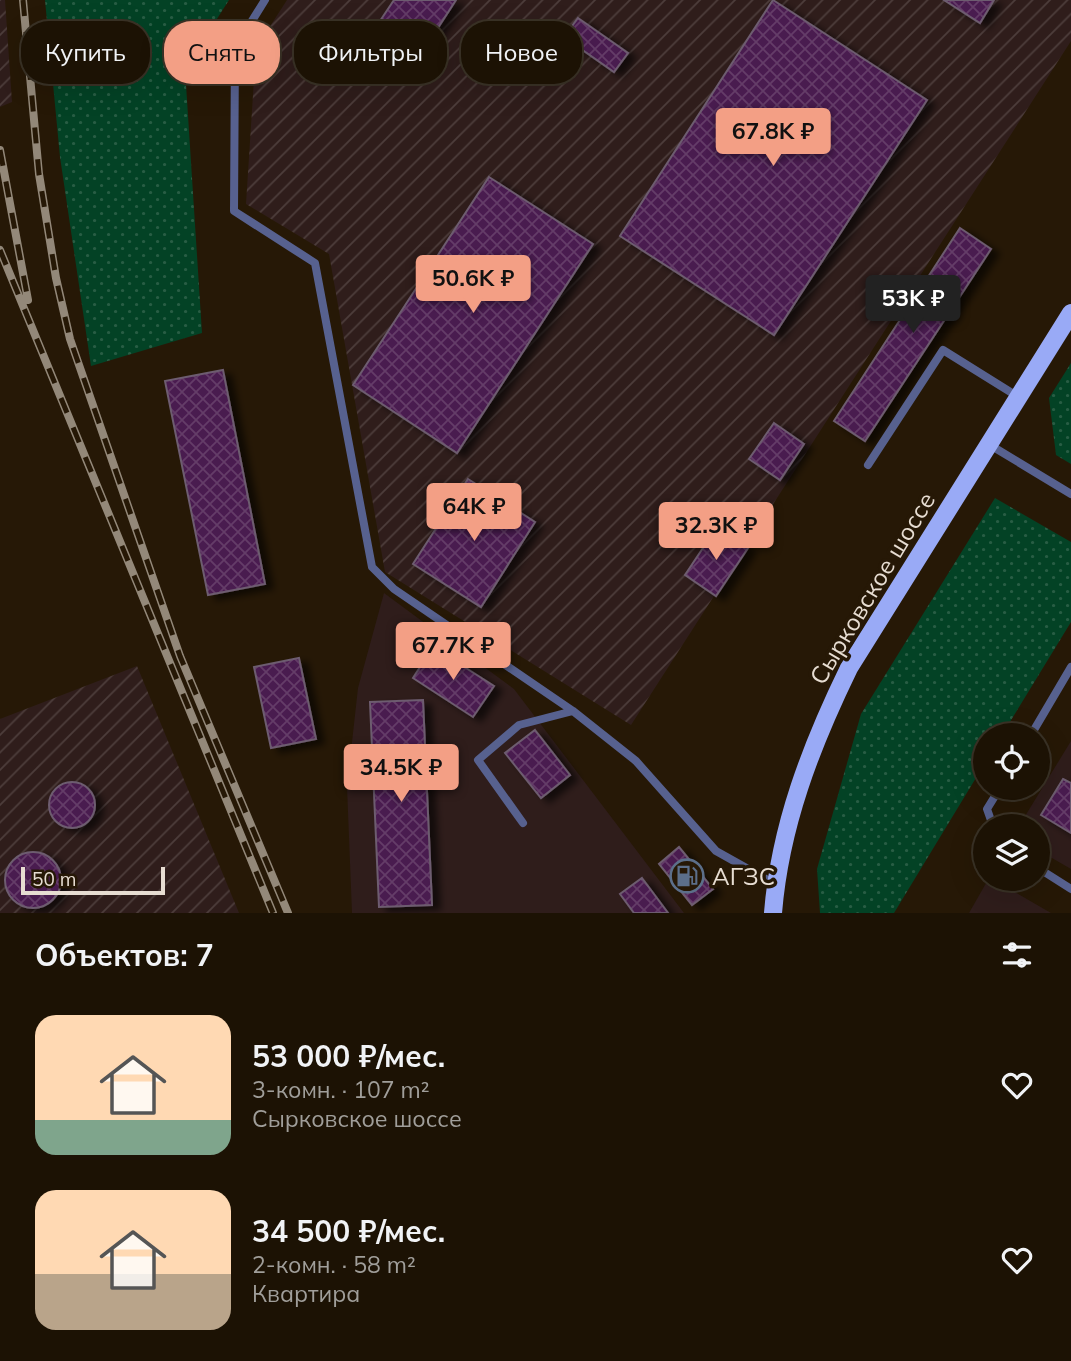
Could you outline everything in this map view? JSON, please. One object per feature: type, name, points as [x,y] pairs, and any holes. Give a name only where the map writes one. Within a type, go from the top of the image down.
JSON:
[{"type":"main road","name":"Сырковское шоссе","points":[[772,913],[779,859],[791,811],[822,723],[849,668],[1071,313]]},
{"type":"lane","points":[[265,0],[235,48],[234,211],[316,263],[372,567],[394,589],[573,711],[636,761],[716,851],[775,884]]},
{"type":"lane","points":[[868,465],[943,350],[1017,397]]},
{"type":"lane","points":[[987,444],[1071,494]]},
{"type":"lane","points":[[1038,723],[1071,667]]},
{"type":"lane","points":[[523,823],[478,760],[519,725],[573,711]]},
{"type":"lane","points":[[1050,876],[1071,889]]},
{"type":"shaded area","points":[[0,0],[5,0],[12,102],[0,107]]},
{"type":"shaded area","points":[[287,0],[1071,0],[1071,41],[631,725],[385,572],[329,254],[246,204],[254,84],[280,84],[280,21],[273,21]]},
{"type":"shaded area","points":[[384,593],[514,689],[684,913],[352,913],[347,787],[358,688]]},
{"type":"shaded area","points":[[137,666],[239,913],[0,913],[0,719]]},
{"type":"shaded area","points":[[1071,741],[1071,869],[1050,857],[1050,814],[1026,814],[1035,800],[1050,800],[1050,775]]},
{"type":"shaded area","points":[[982,891],[1013,891],[1051,913],[969,913]]},
{"type":"green space","points":[[45,0],[229,0],[216,21],[164,21],[164,84],[186,84],[202,333],[91,366],[60,157],[53,84],[150,84],[150,21],[47,21]]},
{"type":"green space","points":[[1071,363],[1071,464],[1056,455],[1049,398]]},
{"type":"green space","points":[[995,498],[1071,542],[1071,622],[1009,723],[973,723],[973,783],[894,913],[820,913],[817,869],[861,714]]},
{"type":"building","points":[[394,0],[456,0],[442,21],[380,21]]},
{"type":"building","points":[[773,0],[927,100],[774,335],[620,236]]},
{"type":"building","points":[[944,0],[994,0],[980,23]]},
{"type":"building","points":[[578,18],[628,53],[614,72],[582,50],[582,21],[576,21]]},
{"type":"building","points":[[489,177],[593,244],[457,453],[353,385]]},
{"type":"building","points":[[960,228],[991,249],[865,441],[834,421]]},
{"type":"building","points":[[223,370],[265,584],[208,595],[165,381]]},
{"type":"building","points":[[774,423],[804,444],[780,480],[749,459]]},
{"type":"building","points":[[468,479],[535,522],[481,607],[413,564]]},
{"type":"building","points":[[717,527],[748,548],[716,596],[685,575]]},
{"type":"building","points":[[433,647],[494,686],[473,717],[413,678]]},
{"type":"building","points":[[299,658],[316,739],[271,748],[254,667]]},
{"type":"building","points":[[423,700],[432,905],[379,907],[370,702]]},
{"type":"building","points":[[535,730],[570,775],[541,798],[505,753]]},
{"type":"building","points":[[1063,779],[1071,783],[1071,833],[1050,820],[1050,814],[1042,814]]},
{"type":"building","points":[[72,782],[88,789],[95,805],[88,821],[72,828],[56,821],[49,805],[56,789]]},
{"type":"building","points":[[679,847],[713,889],[692,905],[659,864]]},
{"type":"building","points":[[27,852],[39,852],[49,856],[57,864],[61,880],[57,896],[49,904],[39,908],[27,908],[17,904],[9,896],[5,886],[5,874],[9,864],[17,856]]},
{"type":"building","points":[[642,878],[668,913],[634,913],[620,894]]},
{"type":"railway","points":[[23,0],[39,174],[56,278],[70,339],[180,656],[288,913]]},
{"type":"railway","points":[[0,150],[28,300]]},
{"type":"railway","points":[[0,250],[273,913]]},
{"type":"place","name":"АГЗС","points":[[687,876]]}]
